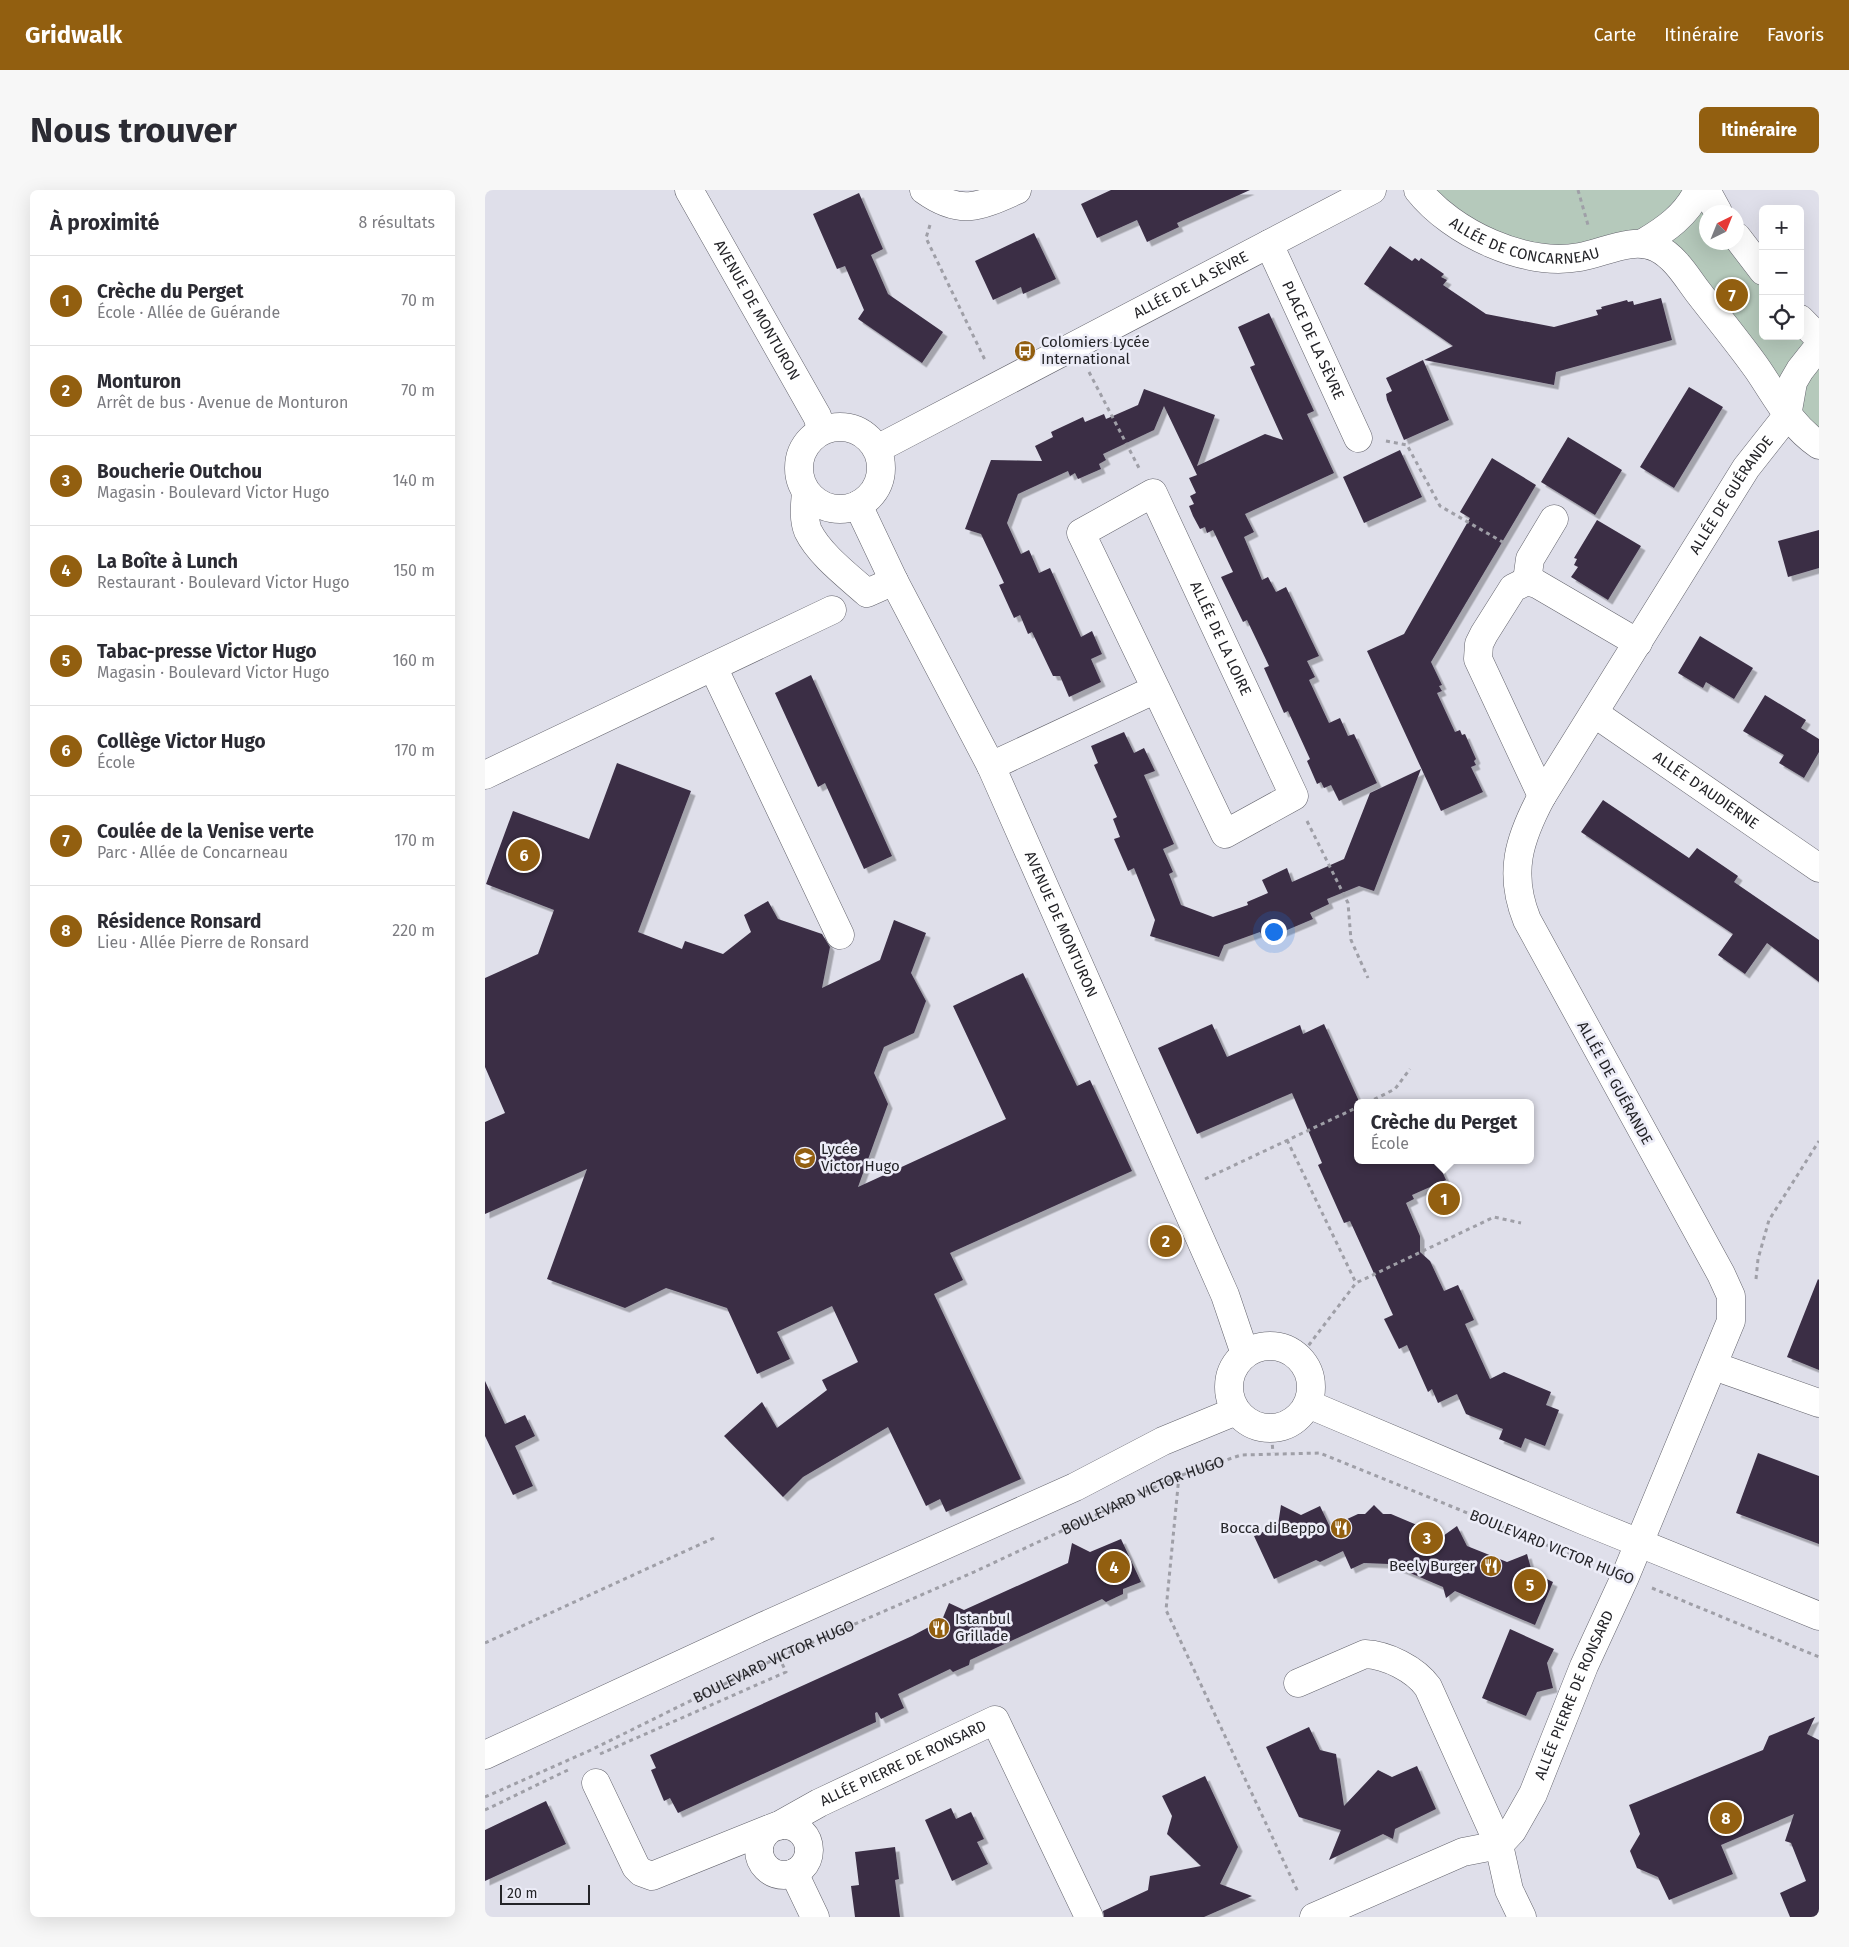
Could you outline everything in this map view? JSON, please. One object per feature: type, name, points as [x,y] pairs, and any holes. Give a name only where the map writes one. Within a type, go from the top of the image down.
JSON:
[{"type":"street","name":"AVENUE DE MONTURON","points":[[689,190],[817,416],[822,430]]},
{"type":"street","points":[[930,194],[957,206],[975,207],[1017,190]]},
{"type":"street","name":"ALLÉE DE CONCARNEAU","points":[[1419,190],[1446,216],[1476,237],[1497,246],[1550,259],[1596,254],[1625,245],[1643,243],[1670,226],[1685,211],[1698,190]]},
{"type":"street","points":[[1706,190],[1714,205]]},
{"type":"street","name":"ALLÉE DE LA SÈVRE","points":[[877,449],[1269,244],[1357,194]]},
{"type":"street","points":[[1643,243],[1661,251],[1676,263],[1759,372],[1787,416],[1807,437],[1819,446]]},
{"type":"street","name":"PLACE DE LA SÈVRE","points":[[1269,244],[1357,436]]},
{"type":"street","points":[[1744,246],[1759,266]]},
{"type":"street","points":[[1804,323],[1819,338]]},
{"type":"street","name":"ALLÉE DE GUÉRANDE","points":[[1640,1542],[1714,1366],[1731,1320],[1731,1296],[1527,920],[1519,900],[1517,875],[1520,842],[1542,796],[1746,468],[1787,416],[1793,382],[1819,346]]},
{"type":"street","points":[[807,492],[829,508],[848,508],[866,500],[876,488],[881,474],[877,449],[868,438],[856,429],[838,426],[822,430],[805,444],[799,460],[799,473],[807,492],[805,514],[808,530],[831,561],[867,594],[894,581]]},
{"type":"street","points":[[1153,493],[1081,533],[1225,834],[1295,796]]},
{"type":"street","name":"ALLÉE DE LA LOIRE","points":[[1153,493],[1295,796]]},
{"type":"street","name":"AVENUE DE MONTURON","points":[[858,505],[894,581],[991,766],[1225,1295],[1245,1354]]},
{"type":"street","points":[[1542,796],[1478,659],[1479,644],[1513,588],[1528,570],[1554,519]]},
{"type":"street","points":[[1528,570],[1537,584],[1637,642]]},
{"type":"street","points":[[485,775],[832,610]]},
{"type":"street","points":[[713,666],[840,935]]},
{"type":"street","points":[[991,766],[1156,689]]},
{"type":"street","name":"ALLÉE D'AUDIERNE","points":[[1594,713],[1819,868]]},
{"type":"street","points":[[1273,1346],[1292,1352],[1299,1358],[1310,1375],[1311,1385],[1308,1404],[1293,1422],[1272,1441],[1236,1411],[1230,1396],[1229,1381],[1235,1366],[1245,1354],[1254,1349],[1273,1346]]},
{"type":"street","points":[[1714,1366],[1819,1403]]},
{"type":"street","points":[[1308,1404],[1585,1521],[1819,1616]]},
{"type":"street","points":[[485,1755],[764,1626],[1075,1486],[1163,1441],[1236,1411]]},
{"type":"street","name":"ALLÉE PIERRE DE RONSARD","points":[[1499,1845],[1511,1831],[1533,1794],[1584,1666],[1640,1542]]},
{"type":"street","points":[[1298,1683],[1365,1654],[1376,1655],[1411,1670],[1421,1678],[1428,1687],[1499,1845],[1509,1890],[1522,1917]]},
{"type":"street","name":"ALLÉE PIERRE DE RONSARD","points":[[596,1783],[636,1867],[641,1872],[652,1876],[773,1827],[819,1803],[995,1720],[1089,1917]]},
{"type":"street","points":[[787,1825],[797,1828],[804,1835],[808,1844],[805,1864],[794,1873],[779,1875],[770,1872],[763,1865],[759,1856],[759,1846],[762,1837],[773,1827],[787,1825]]},
{"type":"street","points":[[1308,1908],[1463,1852],[1499,1845]]},
{"type":"street","points":[[794,1873],[815,1917]]},
{"type":"path","points":[[1578,190],[1596,254]]},
{"type":"path","points":[[930,194],[927,238],[998,386]]},
{"type":"path","points":[[1075,346],[1153,493]]},
{"type":"path","points":[[1357,436],[1407,446],[1440,506],[1528,570]]},
{"type":"path","points":[[1295,796],[1348,903],[1351,940],[1368,978]]},
{"type":"path","points":[[1375,1099],[1395,1089],[1410,1070]]},
{"type":"path","points":[[1203,1180],[1354,1109]]},
{"type":"path","points":[[1287,1140],[1356,1283]]},
{"type":"path","points":[[1756,1284],[1758,1259],[1769,1220],[1819,1140]]},
{"type":"path","points":[[1299,1358],[1356,1283],[1494,1217],[1521,1224]]},
{"type":"path","name":"BOULEVARD VICTOR HUGO","points":[[485,1797],[591,1750],[779,1657],[974,1572],[1179,1476],[1241,1455],[1272,1441],[1320,1453],[1819,1657]]},
{"type":"path","points":[[1179,1476],[1166,1610],[1308,1908]]},
{"type":"path","points":[[485,1643],[714,1538]]},
{"type":"green space","points":[[1418,190],[1706,190],[1706,205],[1699,205],[1699,250],[1744,250],[1759,267],[1759,340],[1819,338],[1819,445],[1666,254],[1519,253]]},
{"type":"building","points":[[1111,190],[1250,190],[1177,223],[1179,227],[1147,242],[1137,220],[1097,238],[1081,204]]},
{"type":"building","points":[[859,193],[883,249],[871,255],[888,294],[943,332],[922,363],[858,319],[864,310],[845,266],[837,269],[813,214]]},
{"type":"building","points":[[1034,233],[1056,279],[1023,294],[1021,287],[993,300],[975,261]]},
{"type":"building","points":[[1390,246],[1412,261],[1415,258],[1419,261],[1421,258],[1444,274],[1441,277],[1447,280],[1443,285],[1486,314],[1554,327],[1598,315],[1596,310],[1602,309],[1601,307],[1627,300],[1628,302],[1633,301],[1634,305],[1661,298],[1672,340],[1556,372],[1554,385],[1424,360],[1453,346],[1364,284]]},
{"type":"building","points":[[1269,313],[1314,411],[1307,414],[1334,473],[1245,514],[1254,532],[1244,537],[1262,580],[1268,577],[1276,592],[1286,587],[1319,656],[1307,661],[1315,677],[1309,680],[1329,723],[1340,718],[1348,736],[1354,734],[1377,783],[1339,801],[1331,785],[1324,788],[1321,782],[1317,784],[1307,761],[1310,759],[1288,711],[1284,713],[1264,668],[1269,666],[1247,620],[1243,622],[1221,577],[1233,572],[1213,530],[1207,533],[1205,527],[1200,529],[1193,516],[1189,506],[1194,504],[1190,496],[1196,493],[1189,478],[1197,475],[1164,406],[1154,430],[1103,454],[1106,460],[1099,464],[1101,469],[1078,479],[1075,473],[1070,476],[1068,471],[1018,494],[1007,523],[1021,554],[1029,550],[1039,573],[1050,568],[1081,637],[1092,631],[1102,654],[1091,659],[1101,682],[1069,697],[1060,676],[1053,676],[1032,632],[1028,634],[1020,615],[1014,618],[999,585],[1004,583],[981,534],[965,529],[991,460],[1042,461],[1035,446],[1053,437],[1051,432],[1083,417],[1085,422],[1104,414],[1106,419],[1138,405],[1144,389],[1215,415],[1197,466],[1265,434],[1283,440],[1250,367],[1255,365],[1238,327]]},
{"type":"building","points":[[1423,360],[1449,420],[1404,440],[1387,400],[1386,394],[1392,391],[1386,378]]},
{"type":"building","points":[[1689,387],[1723,407],[1674,488],[1640,467]]},
{"type":"building","points":[[1568,437],[1622,470],[1595,515],[1541,482]]},
{"type":"building","points":[[1400,450],[1422,497],[1364,523],[1343,477]]},
{"type":"building","points":[[1492,458],[1536,485],[1431,662],[1442,685],[1439,686],[1442,691],[1437,693],[1455,732],[1460,730],[1462,735],[1465,734],[1476,759],[1474,761],[1476,765],[1471,767],[1483,792],[1441,811],[1367,651],[1404,634],[1470,518],[1460,512]]},
{"type":"building","points":[[1597,520],[1641,546],[1608,600],[1571,577],[1578,567],[1574,565],[1577,559],[1574,558]]},
{"type":"building","points":[[1819,530],[1819,568],[1788,577],[1778,541]]},
{"type":"building","points":[[1700,636],[1753,668],[1734,699],[1706,682],[1703,688],[1678,673]]},
{"type":"building","points":[[811,675],[892,856],[864,869],[825,783],[818,787],[775,693]]},
{"type":"building","points":[[1765,695],[1806,720],[1801,728],[1819,739],[1819,752],[1804,778],[1779,763],[1784,755],[1743,731]]},
{"type":"building","points":[[1124,732],[1134,753],[1144,748],[1155,771],[1144,775],[1174,844],[1163,849],[1173,872],[1169,874],[1181,905],[1213,917],[1248,905],[1247,902],[1268,893],[1262,880],[1287,868],[1292,882],[1344,859],[1370,793],[1421,769],[1374,891],[1359,886],[1327,899],[1329,904],[1310,913],[1313,919],[1280,933],[1278,928],[1262,936],[1260,932],[1224,945],[1219,957],[1150,936],[1155,920],[1134,868],[1128,871],[1114,839],[1120,837],[1113,819],[1117,817],[1094,765],[1098,763],[1091,746]]},
{"type":"building","points":[[617,763],[691,791],[638,932],[682,949],[685,941],[723,954],[751,932],[744,915],[768,901],[778,919],[822,934],[830,947],[822,988],[880,960],[894,920],[926,933],[911,973],[926,1001],[914,1033],[884,1047],[874,1073],[888,1104],[858,1187],[1006,1119],[953,1006],[1023,973],[1077,1086],[1090,1080],[1132,1171],[950,1253],[963,1280],[934,1294],[1021,1479],[946,1512],[940,1499],[926,1506],[888,1427],[803,1477],[783,1497],[724,1436],[762,1402],[777,1428],[827,1390],[822,1380],[858,1362],[832,1306],[777,1332],[790,1359],[757,1374],[727,1308],[666,1288],[625,1308],[547,1279],[587,1169],[485,1214],[485,1122],[505,1113],[485,1067],[485,978],[538,954],[554,910],[486,884],[513,811],[589,839]]},
{"type":"building","points":[[1603,800],[1689,858],[1697,848],[1738,876],[1734,882],[1819,940],[1819,982],[1767,943],[1745,974],[1718,955],[1733,934],[1581,832]]},
{"type":"building","points":[[1212,1024],[1227,1057],[1300,1025],[1303,1034],[1324,1024],[1358,1099],[1354,1099],[1354,1164],[1439,1164],[1446,1180],[1412,1195],[1414,1199],[1406,1203],[1420,1236],[1420,1252],[1430,1261],[1444,1291],[1458,1285],[1474,1320],[1465,1324],[1490,1379],[1504,1372],[1551,1392],[1546,1405],[1559,1410],[1545,1446],[1525,1438],[1521,1448],[1499,1439],[1503,1429],[1466,1414],[1457,1394],[1438,1403],[1432,1389],[1428,1392],[1407,1345],[1399,1349],[1384,1319],[1393,1315],[1350,1221],[1344,1223],[1318,1165],[1322,1163],[1292,1093],[1197,1134],[1158,1048]]},
{"type":"building","points":[[1819,1280],[1819,1370],[1787,1357]]},
{"type":"building","points":[[485,1381],[505,1424],[525,1415],[535,1436],[515,1446],[533,1486],[513,1495],[485,1436]]},
{"type":"building","points":[[1758,1453],[1819,1476],[1819,1544],[1736,1513]]},
{"type":"building","points":[[1281,1505],[1301,1515],[1320,1506],[1330,1527],[1358,1514],[1365,1514],[1374,1505],[1383,1514],[1391,1514],[1443,1536],[1457,1526],[1467,1546],[1507,1562],[1527,1554],[1532,1572],[1553,1582],[1535,1625],[1455,1591],[1446,1598],[1443,1587],[1389,1564],[1364,1563],[1351,1569],[1343,1551],[1320,1562],[1316,1560],[1274,1579],[1254,1536],[1278,1525]]},
{"type":"building","points":[[1121,1539],[1141,1582],[1123,1589],[1123,1594],[1106,1602],[1102,1599],[970,1660],[969,1665],[953,1672],[950,1669],[898,1694],[904,1708],[881,1719],[877,1712],[875,1713],[876,1722],[678,1813],[670,1798],[664,1801],[651,1770],[656,1768],[650,1755],[912,1636],[942,1620],[949,1603],[964,1610],[1068,1563],[1072,1543],[1090,1552]]},
{"type":"building","points":[[1510,1629],[1554,1649],[1547,1663],[1553,1688],[1537,1692],[1526,1716],[1482,1698]]},
{"type":"building","points":[[1815,1717],[1807,1734],[1819,1740],[1819,1917],[1790,1917],[1780,1893],[1806,1881],[1791,1843],[1785,1841],[1794,1814],[1721,1845],[1733,1874],[1669,1900],[1658,1877],[1637,1868],[1630,1851],[1640,1834],[1629,1805],[1763,1750],[1769,1736]]},
{"type":"building","points":[[1309,1727],[1320,1750],[1336,1754],[1344,1806],[1378,1770],[1392,1777],[1417,1766],[1436,1809],[1395,1829],[1393,1839],[1383,1834],[1329,1860],[1341,1830],[1299,1817],[1266,1747]]},
{"type":"building","points":[[1205,1776],[1238,1847],[1220,1884],[1252,1896],[1204,1917],[1104,1917],[1103,1911],[1148,1890],[1150,1876],[1201,1866],[1167,1834],[1172,1816],[1162,1796]]},
{"type":"building","points":[[546,1801],[566,1844],[485,1881],[485,1830]]},
{"type":"building","points":[[951,1808],[956,1819],[971,1812],[984,1839],[977,1842],[988,1864],[952,1881],[925,1820]]},
{"type":"building","points":[[895,1847],[899,1879],[895,1880],[900,1917],[855,1917],[851,1886],[859,1885],[855,1852]]},
{"type":"place","name":"Coulée de la Venise verte","points":[[1732,295]]},
{"type":"place","name":"Colomiers Lycée International","points":[[1025,351]]},
{"type":"place","name":"Collège Victor Hugo","points":[[524,855]]},
{"type":"place","name":"Lycée Victor Hugo","points":[[805,1158]]},
{"type":"place","name":"Crèche du Perget","points":[[1444,1199]]},
{"type":"place","name":"Monturon","points":[[1166,1241]]},
{"type":"place","name":"Bocca di Beppo","points":[[1341,1528]]},
{"type":"place","name":"Boucherie Outchou","points":[[1427,1538]]},
{"type":"place","name":"Beely Burger","points":[[1491,1566]]},
{"type":"place","name":"La Boîte à Lunch","points":[[1114,1567]]},
{"type":"place","name":"Tabac-presse Victor Hugo","points":[[1530,1585]]},
{"type":"place","name":"Istanbul Grillade","points":[[939,1628]]},
{"type":"place","name":"Résidence Ronsard","points":[[1726,1818]]}]
